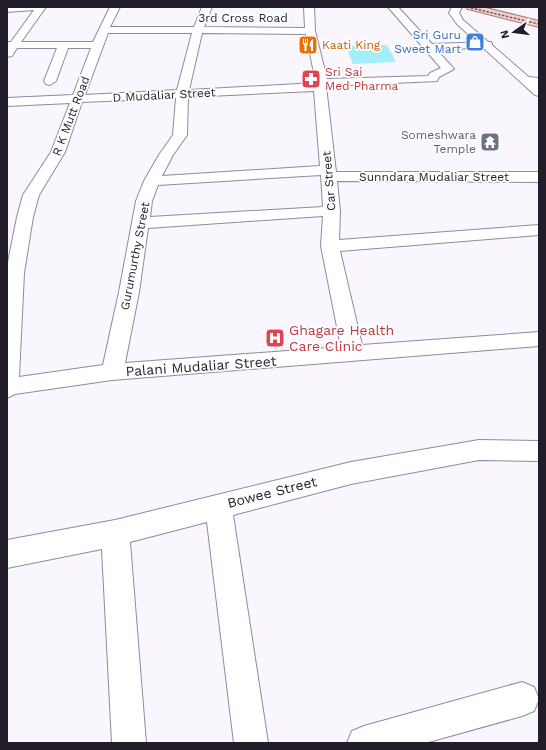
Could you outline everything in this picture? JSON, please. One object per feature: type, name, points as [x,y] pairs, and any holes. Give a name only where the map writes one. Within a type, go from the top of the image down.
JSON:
[{"type":"main road","points":[[471,7],[539,24]]},
{"type":"main road","points":[[488,7],[539,19]]},
{"type":"street","points":[[7,9],[40,7]]},
{"type":"street","points":[[7,56],[10,45],[40,7]]},
{"type":"street","name":"R K Mutt Road","points":[[7,388],[11,273],[31,195],[58,152],[97,45],[115,7]]},
{"type":"street","name":"Gurumurthy Street","points":[[112,372],[144,201],[152,181],[166,155],[180,135],[182,94],[198,30],[208,7]]},
{"type":"street","name":"Car Street","points":[[309,7],[310,31],[321,85],[332,211],[330,246],[353,354]]},
{"type":"street","points":[[393,7],[429,47],[487,44]]},
{"type":"street","points":[[457,7],[454,13],[460,22],[534,82],[539,92]]},
{"type":"street","name":"3rd Cross Road","points":[[104,30],[310,31]]},
{"type":"street","points":[[10,45],[97,45]]},
{"type":"street","points":[[50,81],[64,45]]},
{"type":"street","name":"D Mudaliar Street","points":[[7,102],[182,94],[433,79],[434,74],[448,69],[429,47]]},
{"type":"street","name":"Sunndara Mudaliar Street","points":[[152,181],[328,173],[539,177]]},
{"type":"street","points":[[140,223],[332,211]]},
{"type":"street","points":[[330,246],[539,230]]},
{"type":"street","name":"Palani Mudaliar Street","points":[[7,388],[112,372],[539,339]]},
{"type":"street","name":"Bowee Street","points":[[7,554],[115,533],[351,473],[479,450],[539,451]]},
{"type":"street","points":[[218,506],[251,743]]},
{"type":"street","points":[[115,533],[129,743]]},
{"type":"street","points":[[364,743],[522,699]]},
{"type":"water","points":[[387,45],[396,62],[353,64],[346,46]]},
{"type":"railway","points":[[467,7],[539,24]]},
{"type":"place","name":"Sri Guru Sweet Mart","points":[[475,42]]},
{"type":"place","name":"Kaati King","points":[[308,45]]},
{"type":"place","name":"Sri Sai Med Pharma","points":[[311,79]]},
{"type":"place","name":"Someshwara Temple","points":[[490,142]]},
{"type":"place","name":"Ghagare Health Care Clinic","points":[[275,338]]}]
